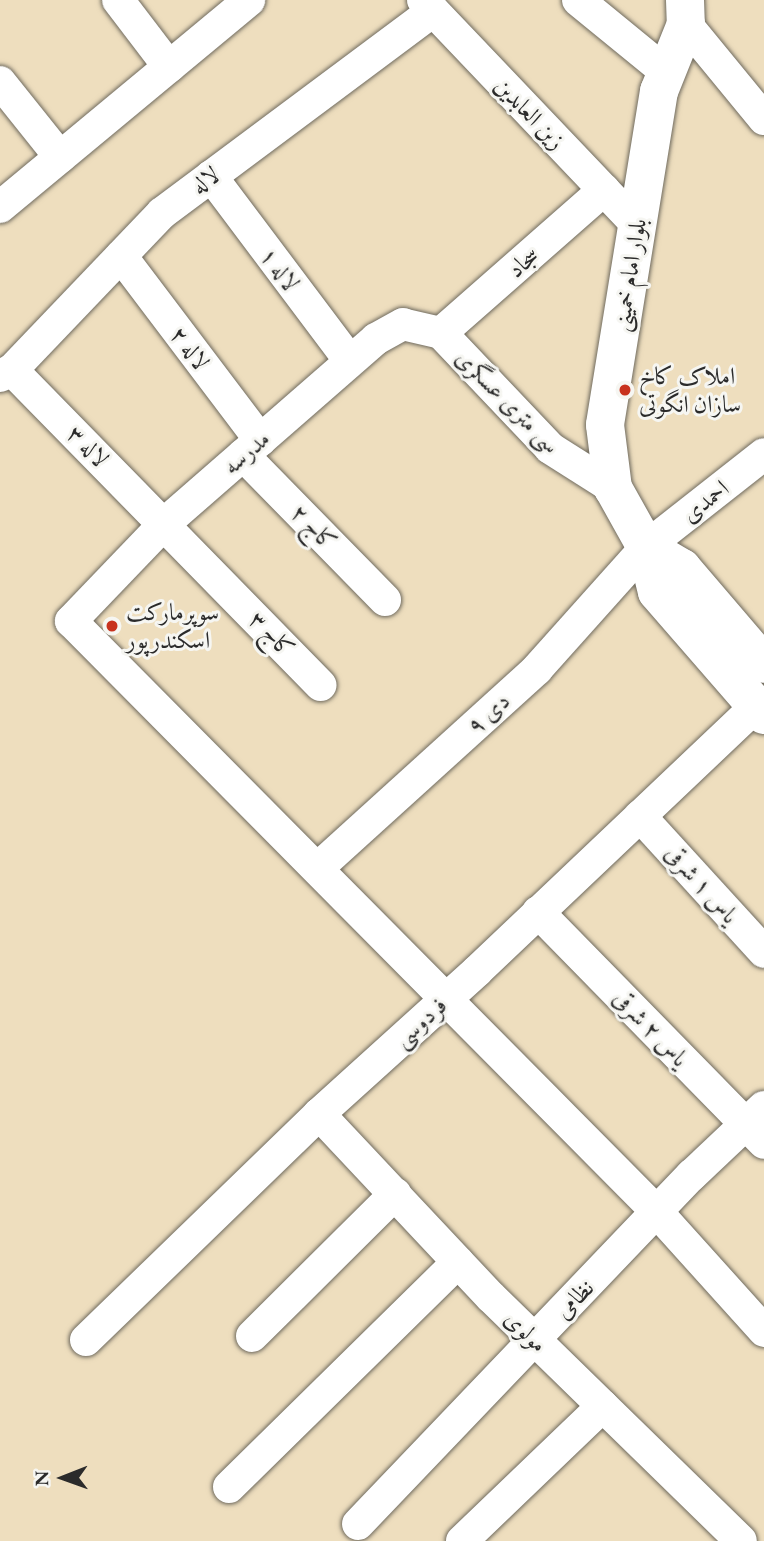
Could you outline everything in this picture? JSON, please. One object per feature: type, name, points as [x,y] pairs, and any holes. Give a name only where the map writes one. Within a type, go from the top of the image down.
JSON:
[{"type":"main road","name":"بلوار امام خمینی","points":[[684,6],[659,91],[605,425],[613,488],[646,547],[657,592],[760,711]]},
{"type":"main road","points":[[646,547],[682,568],[764,664]]},
{"type":"street","points":[[118,0],[169,66]]},
{"type":"street","points":[[0,207],[249,0]]},
{"type":"street","points":[[578,0],[666,72]]},
{"type":"street","name":"لاله","points":[[6,373],[162,213],[428,5]]},
{"type":"street","name":"زین العابدین","points":[[428,5],[637,225]]},
{"type":"street","points":[[684,6],[764,119]]},
{"type":"street","points":[[0,82],[60,157]]},
{"type":"street","name":"لاله ۱","points":[[211,176],[350,361]]},
{"type":"street","name":"سجاد","points":[[441,333],[604,190]]},
{"type":"street","name":"لاله ۲","points":[[121,256],[251,447]]},
{"type":"street","name":"مدرسه","points":[[319,867],[71,621],[164,523],[376,339],[403,324],[441,333]]},
{"type":"street","name":"سی متری عسگری","points":[[441,333],[550,448],[613,488]]},
{"type":"street","name":"لاله ۳","points":[[6,373],[164,523]]},
{"type":"street","name":"کاج ۲","points":[[251,447],[385,600]]},
{"type":"street","name":"احمدی","points":[[646,547],[764,454]]},
{"type":"street","name":"کاج ۳","points":[[164,523],[321,685]]},
{"type":"street","name":"۹ دی","points":[[319,867],[537,669],[646,547]]},
{"type":"street","name":"فردوسی","points":[[86,1339],[318,1114],[640,816],[760,711]]},
{"type":"street","name":"یاس ۱ شرقی","points":[[640,816],[764,952]]},
{"type":"street","points":[[319,867],[657,1212],[764,1331]]},
{"type":"street","name":"یاس ۲ شرقی","points":[[538,912],[758,1125]]},
{"type":"street","name":"مولوی","points":[[318,1114],[535,1340],[741,1541]]},
{"type":"street","name":"نظامی","points":[[358,1524],[657,1212],[758,1125]]},
{"type":"street","points":[[252,1336],[395,1195]]},
{"type":"street","points":[[229,1487],[458,1262]]},
{"type":"street","points":[[462,1541],[603,1406]]},
{"type":"place","name":"املاک کاخ سازان انگوتی","points":[[625,390]]},
{"type":"place","name":"سوپرمارکت اسکندرپور","points":[[112,626]]}]
